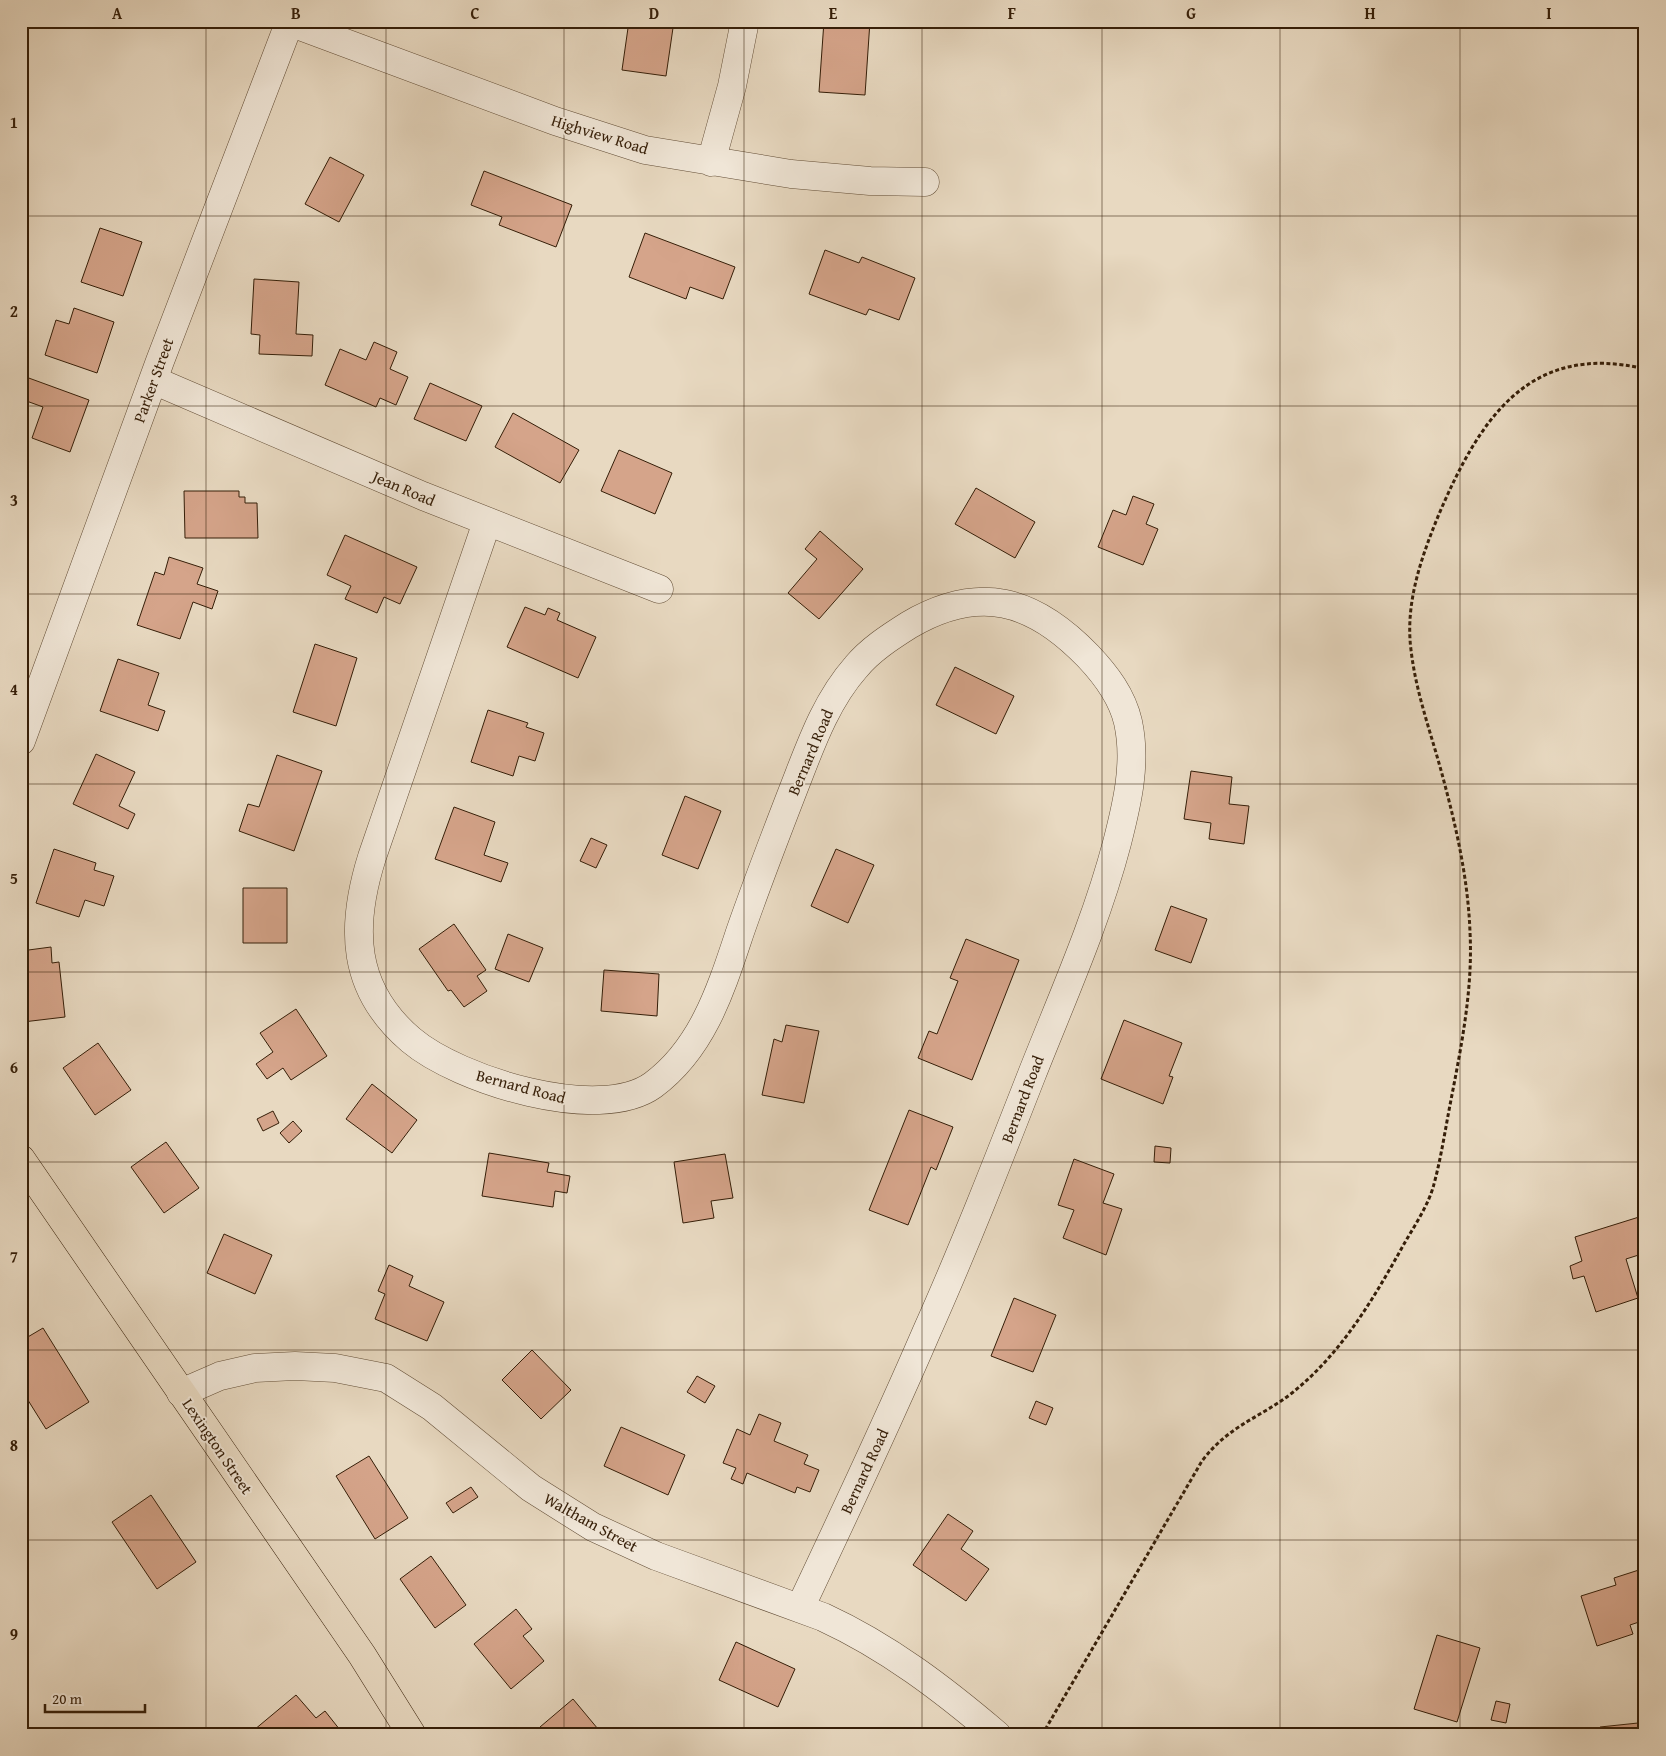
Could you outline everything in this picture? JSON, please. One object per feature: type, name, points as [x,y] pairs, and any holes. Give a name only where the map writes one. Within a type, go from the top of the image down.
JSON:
[{"type":"main road","name":"Lexington Street","points":[[21,1159],[362,1655],[412,1735]]},
{"type":"street","name":"Highview Road","points":[[290,21],[607,139],[645,150],[791,174],[870,181],[925,182]]},
{"type":"street","name":"Parker Street","points":[[21,741],[153,380],[290,21]]},
{"type":"street","points":[[712,162],[732,86],[745,21]]},
{"type":"street","name":"Jean Road","points":[[153,380],[487,522],[658,589]]},
{"type":"street","name":"Bernard Road","points":[[487,522],[367,873],[359,904],[358,928],[360,952],[369,982],[384,1010],[404,1034],[430,1054],[443,1061],[506,1085],[564,1099],[598,1101],[622,1098],[651,1086],[686,1054],[699,1035],[714,1006],[777,830],[822,718],[856,666],[897,632],[922,618],[961,602],[992,601],[1008,604],[1040,619],[1067,637],[1104,674],[1124,708],[1131,741],[1131,784],[1103,892],[959,1257],[900,1393],[800,1608]]},
{"type":"street","name":"Waltham Street","points":[[182,1392],[220,1376],[255,1368],[296,1366],[334,1368],[386,1378],[432,1407],[531,1488],[594,1527],[656,1556],[800,1608],[849,1628],[896,1656],[997,1735]]},
{"type":"path","points":[[1042,1735],[1211,1448],[1232,1430],[1292,1393],[1340,1346],[1392,1266],[1434,1186],[1467,1010],[1470,936],[1467,886],[1458,837],[1442,772],[1423,713],[1411,650],[1410,613],[1416,576],[1429,537],[1462,464],[1480,432],[1506,402],[1529,384],[1547,374],[1574,365],[1606,362],[1645,369]]},
{"type":"building","points":[[629,21],[674,21],[666,76],[622,70]]},
{"type":"building","points":[[824,21],[870,21],[865,95],[819,92]]},
{"type":"building","points":[[330,157],[364,175],[339,222],[305,204]]},
{"type":"building","points":[[484,171],[572,205],[556,247],[499,225],[502,217],[471,205]]},
{"type":"building","points":[[100,228],[142,242],[123,296],[81,282]]},
{"type":"building","points":[[645,233],[735,267],[723,299],[690,287],[686,299],[629,277]]},
{"type":"building","points":[[825,250],[859,263],[862,257],[915,278],[899,320],[869,309],[866,315],[809,294]]},
{"type":"building","points":[[254,279],[299,282],[296,334],[313,335],[312,356],[259,354],[260,335],[251,334]]},
{"type":"building","points":[[74,308],[114,322],[97,373],[45,355],[56,320],[69,324]]},
{"type":"building","points":[[374,342],[397,352],[390,369],[408,377],[396,405],[380,398],[376,407],[325,385],[340,349],[366,360]]},
{"type":"building","points":[[26,377],[89,400],[70,452],[32,438],[43,407],[21,399],[21,390]]},
{"type":"building","points":[[430,383],[482,406],[466,441],[414,419]]},
{"type":"building","points":[[513,413],[579,450],[560,483],[495,447]]},
{"type":"building","points":[[619,450],[672,473],[655,514],[601,491]]},
{"type":"building","points":[[976,488],[1035,522],[1015,558],[955,524]]},
{"type":"building","points":[[184,491],[239,491],[239,497],[245,497],[245,503],[257,503],[258,538],[185,538]]},
{"type":"building","points":[[1133,496],[1154,504],[1146,524],[1158,529],[1143,565],[1098,547],[1113,510],[1126,515]]},
{"type":"building","points":[[820,531],[863,569],[819,619],[788,593],[817,559],[805,549]]},
{"type":"building","points":[[345,535],[417,567],[400,604],[384,597],[377,613],[345,599],[351,586],[327,575]]},
{"type":"building","points":[[169,557],[203,568],[197,584],[218,591],[212,609],[193,602],[180,639],[137,625],[155,572],[164,575]]},
{"type":"building","points":[[525,607],[545,615],[548,608],[560,613],[557,620],[596,637],[578,678],[507,647]]},
{"type":"building","points":[[315,644],[357,658],[336,726],[293,712]]},
{"type":"building","points":[[118,659],[159,673],[148,705],[165,711],[158,731],[100,711]]},
{"type":"building","points":[[955,667],[1014,696],[996,734],[936,705]]},
{"type":"building","points":[[488,710],[528,723],[526,727],[544,733],[535,761],[519,756],[513,776],[471,762]]},
{"type":"building","points":[[96,754],[135,772],[119,806],[135,814],[128,829],[73,804]]},
{"type":"building","points":[[277,755],[322,771],[294,851],[239,831],[248,804],[259,807]]},
{"type":"building","points":[[1191,771],[1232,777],[1229,804],[1249,806],[1244,844],[1209,839],[1211,823],[1184,819]]},
{"type":"building","points":[[685,796],[721,811],[698,869],[662,855]]},
{"type":"building","points":[[454,807],[495,822],[484,855],[508,863],[501,882],[435,859]]},
{"type":"building","points":[[591,838],[607,845],[596,868],[580,861]]},
{"type":"building","points":[[54,849],[96,863],[94,870],[114,876],[104,906],[85,900],[79,917],[36,903]]},
{"type":"building","points":[[836,849],[874,865],[848,923],[811,906]]},
{"type":"building","points":[[243,888],[287,888],[287,943],[243,943]]},
{"type":"building","points":[[1171,906],[1207,919],[1191,963],[1155,950]]},
{"type":"building","points":[[454,924],[486,970],[477,976],[487,991],[464,1007],[451,990],[448,991],[419,949]]},
{"type":"building","points":[[508,934],[543,948],[529,982],[495,969]]},
{"type":"building","points":[[966,939],[1019,960],[972,1080],[918,1058],[929,1031],[937,1034],[958,981],[950,978]]},
{"type":"building","points":[[51,947],[52,963],[59,962],[65,1017],[23,1022],[21,951]]},
{"type":"building","points":[[604,970],[659,974],[657,1016],[601,1011]]},
{"type":"building","points":[[296,1009],[327,1056],[291,1080],[283,1068],[267,1079],[256,1064],[273,1052],[260,1033]]},
{"type":"building","points":[[1124,1020],[1182,1043],[1169,1076],[1173,1077],[1163,1104],[1101,1079]]},
{"type":"building","points":[[786,1025],[819,1031],[804,1103],[762,1095],[774,1039],[782,1042]]},
{"type":"building","points":[[98,1043],[131,1090],[95,1115],[63,1068]]},
{"type":"building","points":[[372,1084],[417,1120],[392,1153],[346,1119]]},
{"type":"building","points":[[909,1110],[953,1127],[936,1170],[931,1167],[908,1225],[869,1210]]},
{"type":"building","points":[[273,1111],[279,1123],[263,1131],[257,1119]]},
{"type":"building","points":[[293,1121],[302,1131],[289,1143],[280,1133]]},
{"type":"building","points":[[166,1142],[199,1188],[164,1213],[131,1167]]},
{"type":"building","points":[[1155,1146],[1171,1148],[1170,1163],[1154,1162]]},
{"type":"building","points":[[489,1153],[549,1163],[547,1172],[570,1176],[567,1193],[555,1191],[553,1207],[482,1196]]},
{"type":"building","points":[[725,1154],[733,1198],[711,1201],[714,1218],[683,1223],[674,1162]]},
{"type":"building","points":[[1074,1159],[1114,1174],[1103,1203],[1122,1209],[1106,1255],[1063,1238],[1074,1210],[1058,1205]]},
{"type":"building","points":[[1639,1217],[1645,1235],[1645,1253],[1626,1259],[1638,1298],[1596,1312],[1584,1276],[1573,1279],[1570,1266],[1582,1261],[1575,1237]]},
{"type":"building","points":[[224,1234],[272,1255],[255,1294],[207,1273]]},
{"type":"building","points":[[389,1265],[413,1276],[409,1286],[444,1302],[427,1341],[375,1319],[385,1294],[378,1291]]},
{"type":"building","points":[[1014,1298],[1056,1315],[1033,1372],[991,1356]]},
{"type":"building","points":[[43,1328],[89,1402],[46,1429],[21,1389],[21,1341]]},
{"type":"building","points":[[532,1350],[571,1390],[541,1419],[502,1380]]},
{"type":"building","points":[[697,1376],[715,1386],[705,1403],[687,1392]]},
{"type":"building","points":[[1036,1401],[1053,1408],[1046,1425],[1029,1418]]},
{"type":"building","points":[[759,1414],[781,1423],[774,1441],[808,1455],[804,1464],[819,1470],[810,1492],[797,1487],[795,1493],[747,1473],[743,1484],[731,1479],[736,1468],[723,1463],[737,1429],[750,1435]]},
{"type":"building","points":[[621,1427],[685,1455],[668,1495],[604,1466]]},
{"type":"building","points":[[369,1456],[408,1518],[375,1539],[336,1476]]},
{"type":"building","points":[[471,1487],[478,1497],[453,1513],[446,1503]]},
{"type":"building","points":[[151,1495],[196,1562],[157,1589],[112,1522]]},
{"type":"building","points":[[948,1514],[973,1531],[961,1549],[989,1569],[966,1601],[913,1565]]},
{"type":"building","points":[[1645,1536],[1645,1557],[1638,1538]]},
{"type":"building","points":[[431,1556],[466,1605],[435,1628],[400,1579]]},
{"type":"building","points":[[1645,1568],[1645,1620],[1630,1625],[1633,1634],[1597,1646],[1581,1596],[1616,1585],[1614,1578]]},
{"type":"building","points":[[516,1609],[532,1629],[523,1636],[544,1661],[511,1689],[474,1644]]},
{"type":"building","points":[[1437,1635],[1480,1648],[1457,1722],[1414,1709]]},
{"type":"building","points":[[736,1642],[795,1669],[778,1707],[719,1680]]},
{"type":"building","points":[[296,1695],[316,1718],[325,1711],[344,1735],[248,1735]]},
{"type":"building","points":[[573,1699],[603,1735],[547,1735],[540,1727]]},
{"type":"building","points":[[1496,1701],[1510,1704],[1506,1723],[1491,1720]]},
{"type":"building","points":[[1638,1723],[1639,1735],[1601,1735],[1600,1727]]}]
